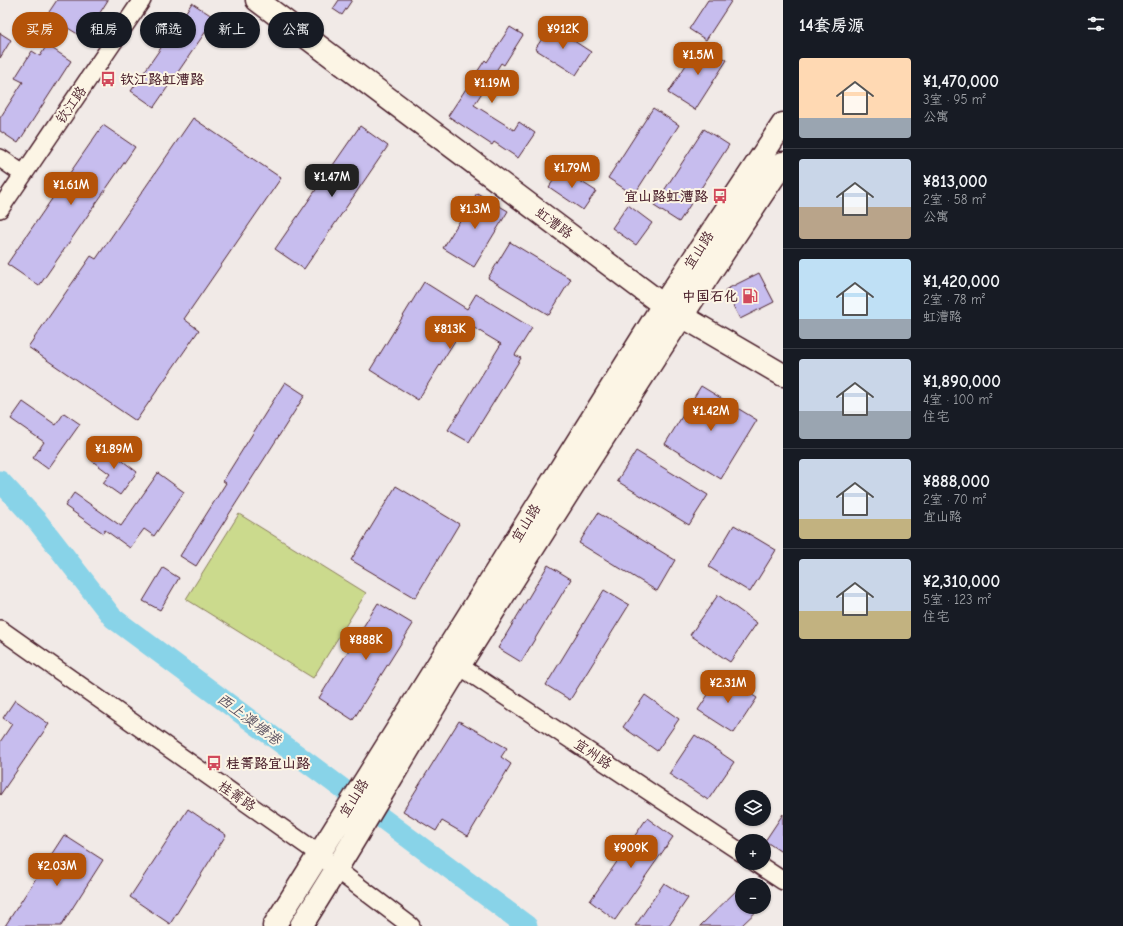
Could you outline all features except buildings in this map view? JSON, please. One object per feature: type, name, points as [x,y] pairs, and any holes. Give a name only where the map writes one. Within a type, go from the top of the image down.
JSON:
[{"type":"main road","name":"虹漕路","points":[[257,0],[672,310],[783,375]]},
{"type":"main road","name":"宜山路","points":[[274,926],[365,781],[452,660],[672,310],[783,124]]},
{"type":"main road","name":"宜山路","points":[[672,310],[783,164]]},
{"type":"main road","name":"宜山路","points":[[301,926],[383,794],[452,660]]},
{"type":"street","name":"钦江路","points":[[0,209],[142,0]]},
{"type":"street","points":[[0,158],[24,174]]},
{"type":"street","name":"桂箐路","points":[[0,629],[319,854],[336,870],[412,926]]},
{"type":"street","name":"宜州路","points":[[452,660],[735,848]]},
{"type":"street","points":[[766,870],[783,881]]},
{"type":"green space","points":[[239,514],[366,593],[313,678],[186,599]]},
{"type":"waterway","name":"西上澳塘港","points":[[0,481],[38,522],[113,618],[527,926]]},
{"type":"place","name":"钦江路虹漕路","points":[[108,79]]},
{"type":"place","name":"宜山路虹漕路","points":[[720,196]]},
{"type":"place","name":"中国石化","points":[[750,296]]},
{"type":"place","name":"桂箐路宜山路","points":[[214,763]]}]
